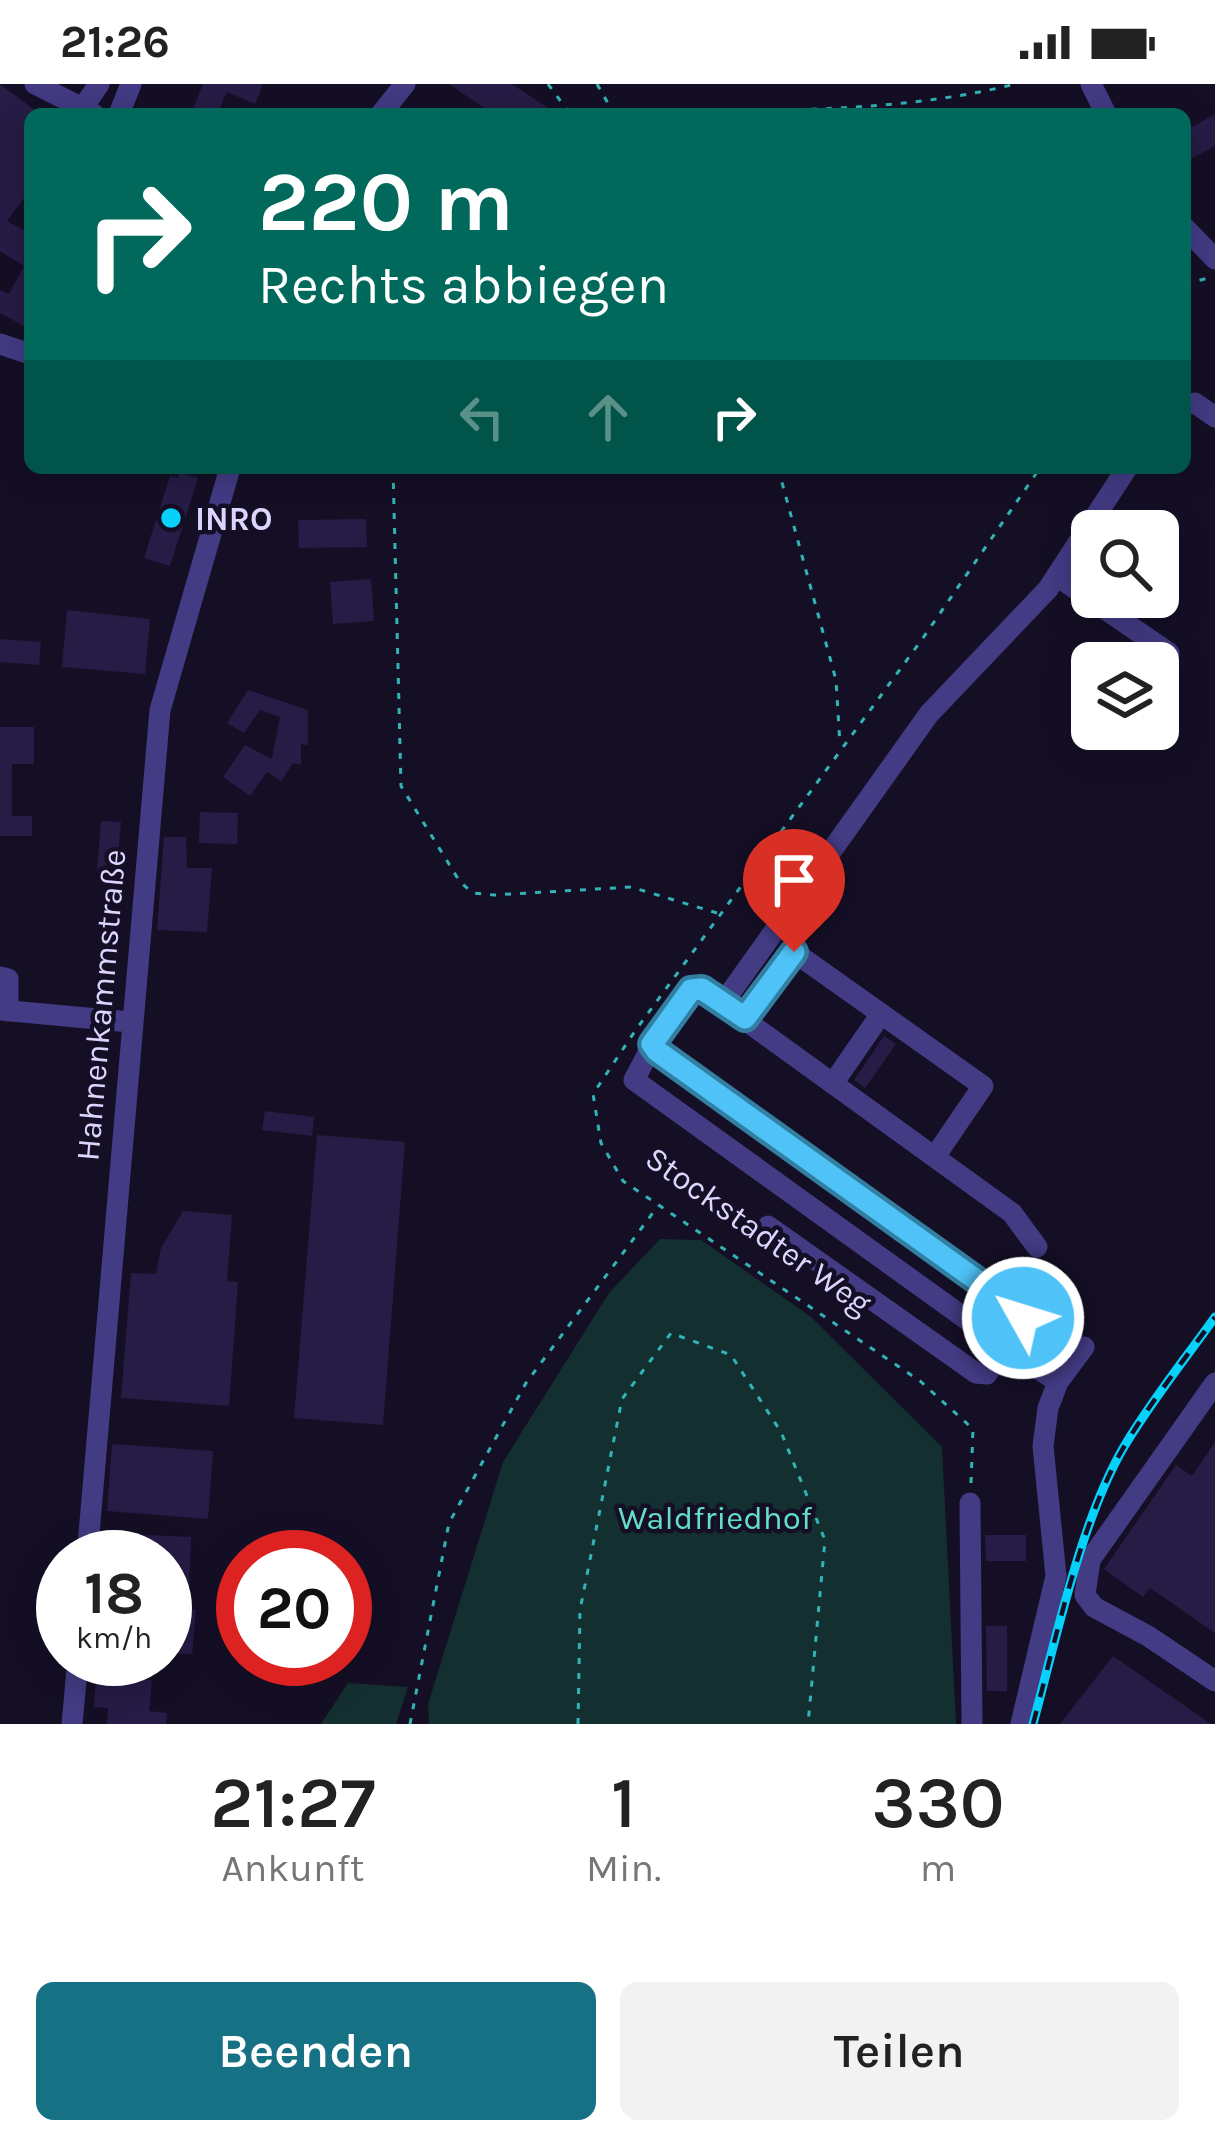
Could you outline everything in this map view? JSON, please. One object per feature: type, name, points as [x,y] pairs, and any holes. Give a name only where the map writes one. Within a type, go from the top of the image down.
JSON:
[{"type":"street","points":[[35,84],[80,108]]},
{"type":"street","points":[[1191,234],[1215,259]]},
{"type":"street","name":"Hahnenkammstraße","points":[[89,1530],[160,710],[228,474]]},
{"type":"street","points":[[723,1003],[929,714],[1057,576],[1123,474]]},
{"type":"street","points":[[1057,576],[1153,642]]},
{"type":"street","points":[[745,1018],[794,952],[983,1086],[936,1155]]},
{"type":"street","points":[[0,977],[8,979],[4,1010],[130,1022]]},
{"type":"street","points":[[1037,1247],[1012,1213],[702,989],[691,990],[652,1044],[634,1080],[1058,1382]]},
{"type":"street","points":[[834,1082],[881,1014]]},
{"type":"street","points":[[652,1044],[1021,1312],[1023,1318],[987,1374],[976,1373],[768,1226]]},
{"type":"street","points":[[1022,1724],[1056,1576],[1043,1446],[1048,1408],[1058,1382],[1084,1347]]},
{"type":"street","points":[[1215,1383],[1090,1560],[1084,1595],[1116,1622],[1148,1636],[1215,1681]]},
{"type":"street","points":[[970,1503],[972,1724]]},
{"type":"street","points":[[72,1724],[76,1686]]},
{"type":"path","points":[[770,108],[873,103],[984,92],[1015,84]]},
{"type":"path","points":[[393,474],[401,786],[460,882],[473,893],[494,896],[631,887],[719,914]]},
{"type":"path","points":[[780,474],[836,680],[840,747]]},
{"type":"path","name":"Stockstadter Weg","points":[[970,1503],[973,1429],[920,1381],[623,1181],[601,1143],[593,1094],[1036,474]]},
{"type":"path","points":[[410,1724],[449,1523],[526,1383],[659,1205]]},
{"type":"path","points":[[578,1724],[580,1610],[622,1399],[671,1333],[730,1355],[781,1432],[825,1540],[808,1724]]},
{"type":"green space","name":"Waldfriedhof","points":[[660,1239],[701,1240],[810,1316],[942,1447],[956,1724],[429,1724],[428,1704],[503,1462],[609,1293]]},
{"type":"green space","points":[[346,1686],[408,1687],[396,1724],[321,1724]]},
{"type":"building","points":[[0,84],[32,108],[24,108],[24,198],[7,221],[24,231],[24,266],[0,251]]},
{"type":"building","points":[[203,84],[263,84],[255,104],[227,92],[220,108],[193,108]]},
{"type":"building","points":[[449,84],[512,84],[548,108],[484,108]]},
{"type":"building","points":[[1215,114],[1215,146],[1191,159],[1191,128]]},
{"type":"building","points":[[24,266],[24,326],[0,313],[0,290],[9,294]]},
{"type":"building","name":"INRO","points":[[184,474],[198,478],[170,566],[144,558],[170,476]]},
{"type":"building","points":[[366,519],[367,547],[299,548],[298,520]]},
{"type":"building","points":[[371,579],[374,621],[333,624],[330,582]]},
{"type":"building","points":[[67,610],[150,619],[145,674],[62,667]]},
{"type":"building","points":[[0,639],[41,642],[39,665],[0,662]]},
{"type":"building","points":[[248,690],[308,710],[308,745],[301,744],[301,765],[293,763],[281,781],[267,772],[250,796],[223,777],[245,745],[272,759],[280,717],[260,710],[244,733],[227,723]]},
{"type":"building","points":[[0,727],[34,727],[34,764],[12,764],[12,816],[32,816],[32,836],[0,836]]},
{"type":"building","points":[[200,812],[238,813],[237,844],[199,843]]},
{"type":"building","points":[[101,821],[121,822],[116,874],[97,872]]},
{"type":"building","points":[[164,837],[186,837],[187,868],[212,868],[207,932],[157,930]]},
{"type":"building","points":[[884,1036],[896,1044],[865,1088],[854,1080]]},
{"type":"building","points":[[265,1111],[314,1117],[312,1136],[262,1130]]},
{"type":"building","points":[[317,1135],[405,1142],[383,1425],[294,1418]]},
{"type":"building","points":[[183,1211],[232,1215],[227,1281],[238,1282],[229,1406],[121,1398],[131,1273],[156,1274],[161,1248]]},
{"type":"building","points":[[1215,1442],[1215,1633],[1150,1588],[1143,1597],[1104,1569],[1176,1465],[1192,1476]]},
{"type":"building","points":[[112,1444],[213,1451],[208,1519],[107,1511]]},
{"type":"building","points":[[985,1535],[1026,1535],[1026,1561],[986,1561]]},
{"type":"building","points":[[986,1626],[1007,1626],[1007,1691],[987,1691]]},
{"type":"building","points":[[1113,1656],[1211,1724],[1060,1724]]},
{"type":"building","points":[[95,1686],[151,1686],[149,1711],[167,1713],[166,1724],[107,1724],[108,1708],[94,1707]]},
{"type":"railway","points":[[1033,1724],[1071,1580],[1109,1475],[1146,1412],[1215,1317]]},
{"type":"place","name":"INRO","points":[[171,518]]},
{"type":"route","points":[[794,952],[745,1018],[702,989],[691,990],[652,1044],[1021,1312],[1023,1318]]}]
